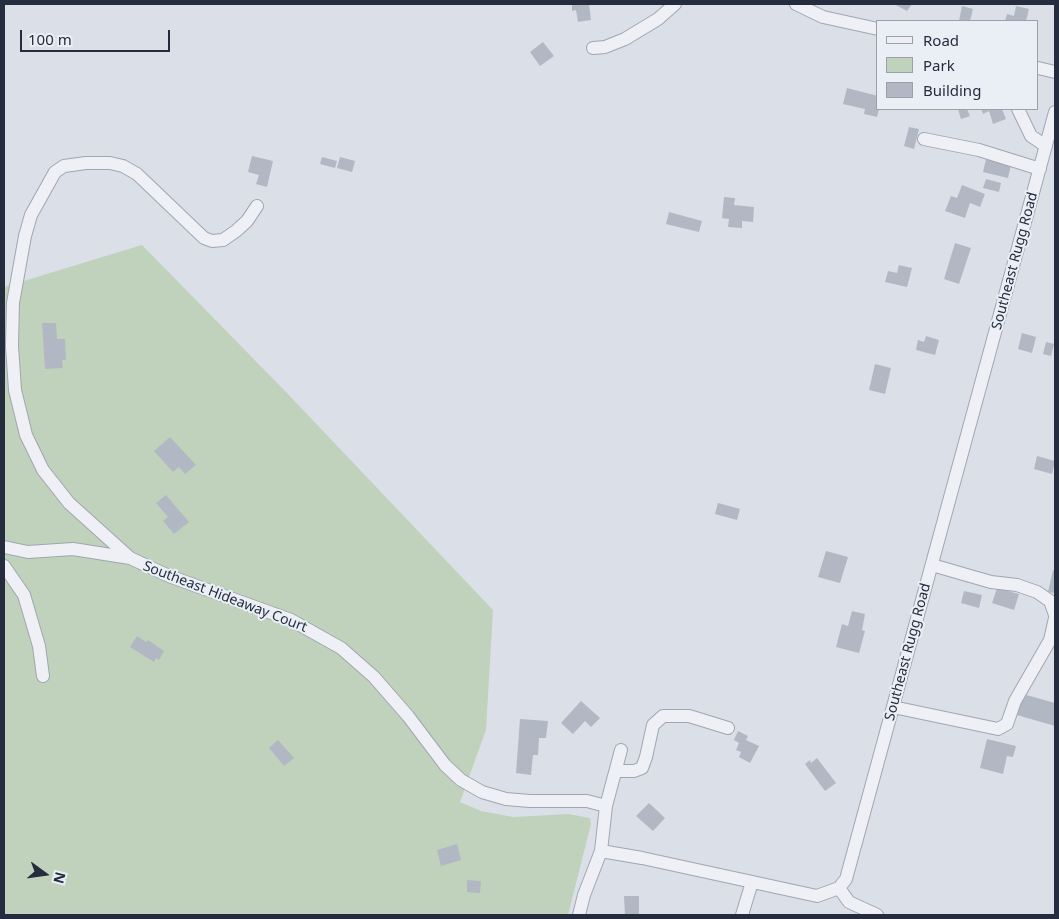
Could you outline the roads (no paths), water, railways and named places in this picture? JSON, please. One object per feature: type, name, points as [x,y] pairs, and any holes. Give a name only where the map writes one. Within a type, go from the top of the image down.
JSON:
[{"type":"street","points":[[593,48],[605,48],[625,40],[658,19],[675,4]]},
{"type":"street","points":[[796,4],[823,17],[876,29]]},
{"type":"street","points":[[1039,68],[1055,72]]},
{"type":"street","points":[[1018,110],[1031,136],[1046,146]]},
{"type":"street","name":"Southeast Rugg Road","points":[[839,888],[846,879],[852,864],[1055,112]]},
{"type":"street","points":[[924,139],[979,150],[1040,169]]},
{"type":"street","name":"Southeast Hideaway Court","points":[[257,206],[236,231],[223,240],[212,240],[204,238],[137,174],[122,166],[110,162],[86,163],[64,166],[55,172],[31,215],[25,236],[13,302],[13,372],[20,417],[43,470],[84,518],[130,558],[169,576],[291,620],[341,648],[374,677],[408,716],[445,765],[461,780],[482,792],[506,799],[587,801],[606,806]]},
{"type":"street","points":[[4,547],[28,552],[73,549],[130,558]]},
{"type":"street","points":[[893,707],[998,729],[1007,724],[1015,701],[1050,640],[1055,616],[1050,601],[1037,592],[1017,586],[991,582],[932,565]]},
{"type":"street","points":[[4,566],[24,594],[39,646],[43,676]]},
{"type":"street","points":[[616,771],[634,771],[642,768],[654,725],[663,716],[689,716],[728,728]]},
{"type":"street","points":[[579,915],[584,895],[601,850],[606,806],[622,750]]},
{"type":"street","points":[[601,850],[816,896],[839,888],[849,902],[863,915]]},
{"type":"street","points":[[742,915],[752,882]]},
{"type":"street","points":[[849,902],[877,915]]}]
